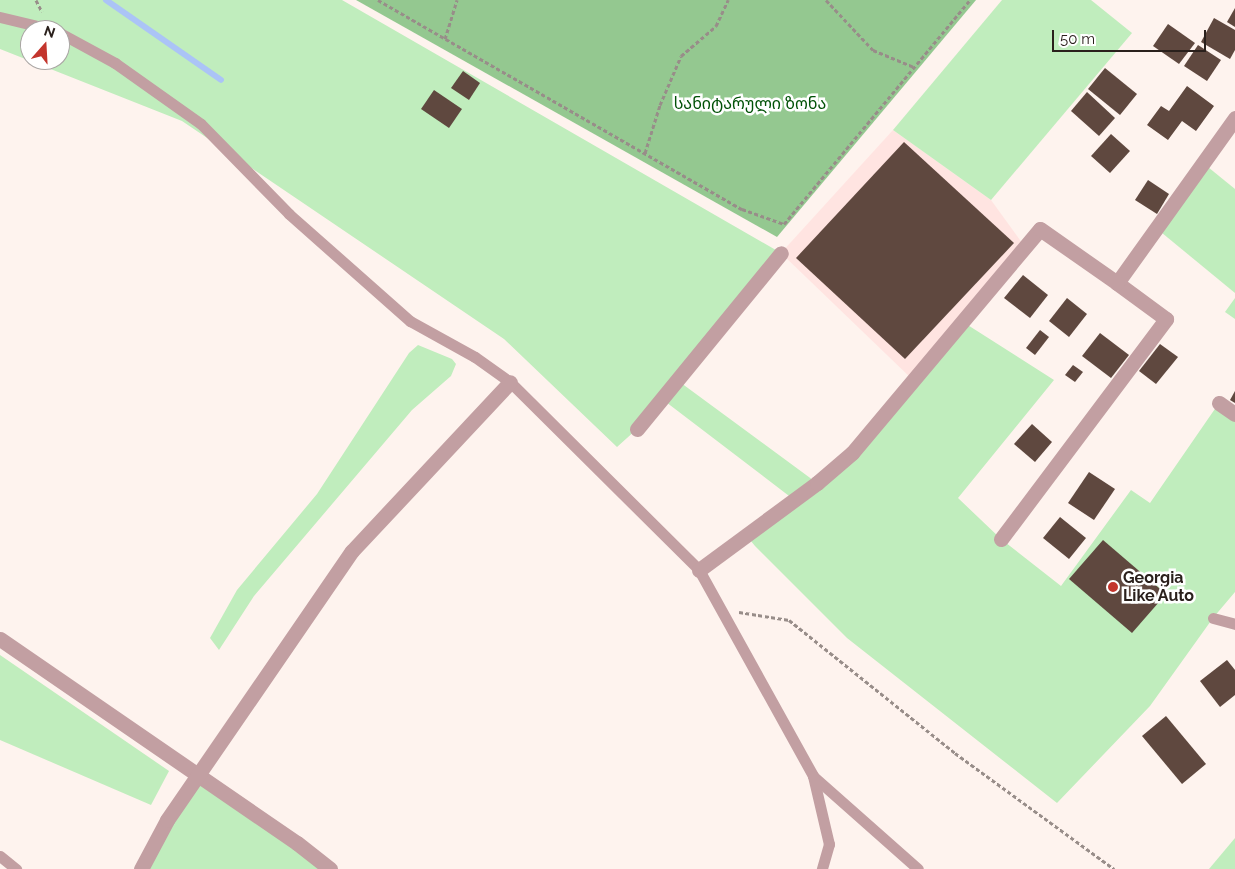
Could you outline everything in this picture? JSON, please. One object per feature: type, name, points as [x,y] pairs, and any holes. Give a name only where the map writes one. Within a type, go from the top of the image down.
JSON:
[{"type":"street","points":[[1117,283],[1235,118]]},
{"type":"street","points":[[699,570],[818,483],[852,453],[1040,229],[1166,319],[1001,538]]},
{"type":"street","points":[[637,429],[781,253]]},
{"type":"street","points":[[142,869],[167,820],[352,551],[510,382]]},
{"type":"street","points":[[1219,403],[1235,414]]},
{"type":"street","points":[[0,639],[297,843],[330,869]]},
{"type":"lane","points":[[0,17],[20,22]]},
{"type":"lane","points":[[70,39],[115,63],[201,124],[289,214],[410,321],[475,357],[510,382],[699,570],[813,776],[829,844],[822,869]]},
{"type":"lane","points":[[1213,618],[1235,624]]},
{"type":"lane","points":[[813,776],[918,869]]},
{"type":"lane","points":[[0,856],[16,869]]},
{"type":"path","points":[[378,0],[742,209],[784,224],[970,0]]},
{"type":"path","points":[[445,39],[457,0]]},
{"type":"path","points":[[645,153],[660,105],[681,56],[716,26],[728,0]]},
{"type":"path","points":[[826,0],[873,50],[914,67]]},
{"type":"path","points":[[721,610],[790,620],[955,753],[1114,869]]},
{"type":"shaded area","points":[[893,130],[991,200],[1025,247],[914,381],[781,253]]},
{"type":"green space","points":[[0,0],[342,0],[781,253],[677,380],[817,483],[963,322],[1054,380],[958,498],[1001,539],[1061,586],[1131,490],[1150,503],[1219,403],[1235,414],[1235,592],[1213,618],[1150,706],[1057,803],[847,638],[755,546],[746,535],[793,499],[662,399],[637,429],[617,447],[504,339],[182,121],[53,70],[70,70],[70,20],[20,20],[20,57],[0,49]]},
{"type":"green space","name":"სანიტარული ზონა","points":[[356,0],[976,0],[777,237]]},
{"type":"green space","points":[[1002,0],[1091,0],[1132,33],[991,200],[893,130]]},
{"type":"green space","points":[[1203,163],[1235,189],[1235,293],[1156,228]]},
{"type":"green space","points":[[1235,298],[1235,319],[1225,312]]},
{"type":"green space","points":[[418,345],[452,359],[456,364],[451,376],[412,410],[254,596],[219,650],[210,638],[237,590],[317,494],[409,353]]},
{"type":"green space","points":[[0,655],[169,771],[151,805],[0,740]]},
{"type":"green space","points":[[197,776],[330,869],[141,869]]},
{"type":"green space","points":[[1235,838],[1235,869],[1209,869]]},
{"type":"building","points":[[1235,8],[1235,27],[1227,22]]},
{"type":"building","points":[[1214,18],[1235,30],[1235,50],[1230,59],[1201,42]]},
{"type":"building","points":[[1168,24],[1195,43],[1179,64],[1153,46]]},
{"type":"building","points":[[1198,45],[1221,60],[1207,81],[1184,66]]},
{"type":"building","points":[[1105,68],[1137,94],[1120,115],[1088,89]]},
{"type":"building","points":[[463,71],[480,83],[469,100],[451,88]]},
{"type":"building","points":[[1187,86],[1214,106],[1196,131],[1182,121],[1168,140],[1147,125],[1161,106],[1169,111]]},
{"type":"building","points":[[434,90],[462,109],[449,128],[421,109]]},
{"type":"building","points":[[1087,92],[1115,118],[1099,136],[1071,111]]},
{"type":"building","points":[[1111,134],[1130,151],[1110,173],[1091,156]]},
{"type":"building","points":[[904,142],[1014,243],[905,359],[796,258]]},
{"type":"building","points":[[1148,180],[1169,194],[1157,214],[1135,200]]},
{"type":"building","points":[[1023,275],[1048,295],[1030,318],[1004,298]]},
{"type":"building","points":[[1067,298],[1087,314],[1069,337],[1049,321]]},
{"type":"building","points":[[1040,330],[1049,337],[1035,355],[1026,348]]},
{"type":"building","points":[[1100,333],[1129,355],[1111,378],[1082,356]]},
{"type":"building","points":[[1160,344],[1178,357],[1156,384],[1139,371]]},
{"type":"building","points":[[1073,365],[1083,372],[1075,382],[1065,375]]},
{"type":"building","points":[[1235,391],[1235,403],[1230,400]]},
{"type":"building","points":[[1032,424],[1052,442],[1035,462],[1014,444]]},
{"type":"building","points":[[1089,472],[1115,489],[1094,520],[1068,503]]},
{"type":"building","points":[[1060,517],[1086,538],[1069,559],[1043,538]]},
{"type":"building","points":[[1103,540],[1166,594],[1132,633],[1069,579]]},
{"type":"building","points":[[1227,660],[1235,670],[1235,695],[1220,707],[1200,681]]},
{"type":"building","points":[[1166,716],[1206,764],[1182,784],[1142,736]]},
{"type":"waterway","points":[[106,0],[221,80]]},
{"type":"place","name":"Georgia Like Auto","points":[[1113,587]]}]
